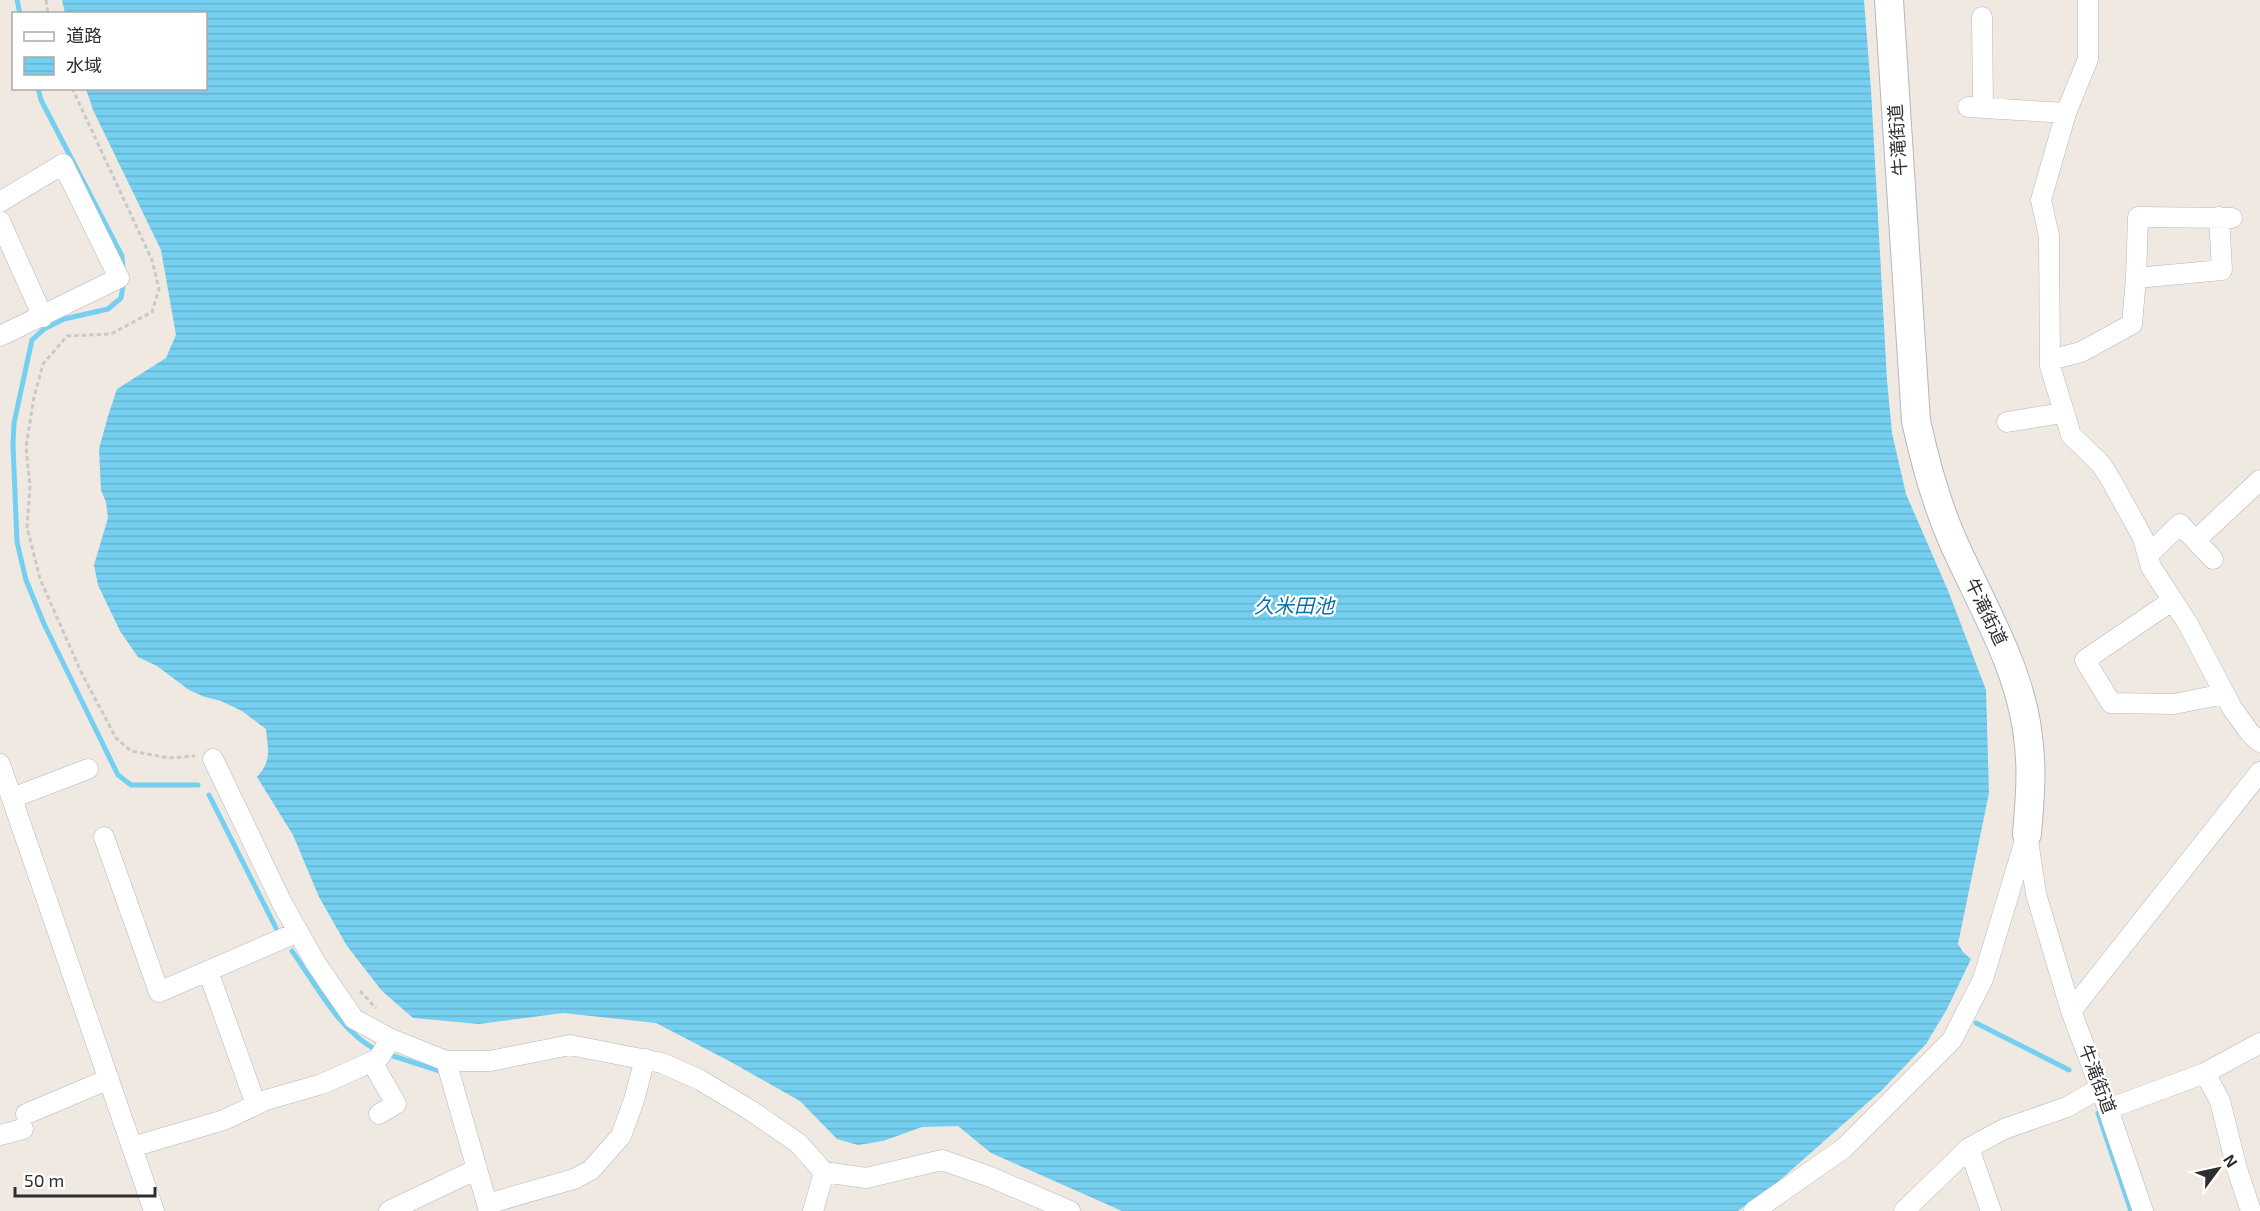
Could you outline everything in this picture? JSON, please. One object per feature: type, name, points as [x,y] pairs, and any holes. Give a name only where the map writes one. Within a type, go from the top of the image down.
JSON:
[{"type":"street","name":"牛滝街道","points":[[1888,0],[1916,421],[1932,489],[2003,647],[2015,679],[2027,728],[2032,772],[2027,834],[2036,894],[2071,1011],[2143,1211]]},
{"type":"street","points":[[2088,0],[2088,59],[2066,113],[2042,200],[2049,236],[2050,360],[2063,413],[2072,435],[2101,464],[2111,480],[2143,538],[2151,567],[2204,653],[2224,694],[2250,733],[2260,742]]},
{"type":"street","points":[[1982,17],[1975,107],[2066,113]]},
{"type":"street","points":[[0,202],[63,164],[119,278],[0,336]]},
{"type":"street","points":[[2050,360],[2081,352],[2132,324],[2138,217],[2226,218],[2223,270],[2136,278]]},
{"type":"street","points":[[0,221],[43,317]]},
{"type":"street","points":[[2007,422],[2063,413]]},
{"type":"street","points":[[2196,540],[2260,480]]},
{"type":"street","points":[[2148,555],[2180,524],[2213,559]]},
{"type":"street","points":[[2173,600],[2085,660],[2111,702],[2174,704],[2224,694]]},
{"type":"street","points":[[213,759],[282,903],[315,962],[354,1019],[391,1040],[446,1061],[490,1061],[570,1045],[662,1063],[700,1080],[750,1110],[798,1143],[824,1172],[866,1178],[942,1160],[988,1176],[1070,1211]]},
{"type":"street","points":[[0,764],[154,1211]]},
{"type":"street","points":[[12,798],[88,769]]},
{"type":"street","points":[[2071,1011],[2260,772]]},
{"type":"street","points":[[1754,1211],[1844,1148],[1952,1040],[1983,979],[2027,834]]},
{"type":"street","points":[[104,837],[159,992],[298,932]]},
{"type":"street","points":[[207,971],[256,1105]]},
{"type":"street","points":[[132,1147],[224,1120],[256,1105],[322,1084],[378,1059],[391,1040]]},
{"type":"street","points":[[2108,1109],[2205,1073],[2260,1043]]},
{"type":"street","points":[[446,1061],[488,1207],[574,1179],[591,1170],[621,1136],[645,1059]]},
{"type":"street","points":[[372,1062],[396,1104],[379,1114]]},
{"type":"street","points":[[2205,1073],[2220,1101],[2237,1169],[2251,1211]]},
{"type":"street","points":[[0,1135],[109,1079]]},
{"type":"street","points":[[1904,1211],[1969,1148],[2004,1129],[2067,1107],[2100,1088]]},
{"type":"street","points":[[1969,1148],[1990,1211]]},
{"type":"street","points":[[389,1211],[477,1169]]},
{"type":"street","points":[[813,1211],[824,1172]]},
{"type":"path","points":[[73,90],[152,260],[159,289],[152,312],[111,334],[67,336],[43,364],[34,397],[26,447],[30,486],[27,527],[40,579],[82,674],[116,738],[131,751],[169,758],[185,755],[213,759]]},
{"type":"path","points":[[354,984],[382,1015]]},
{"type":"water","name":"久米田池","points":[[62,0],[1864,0],[1892,433],[1906,494],[1949,593],[1986,690],[1989,793],[1958,944],[1971,959],[1947,1009],[1926,1044],[1882,1090],[1772,1187],[1738,1211],[1122,1211],[991,1153],[958,1126],[922,1127],[883,1141],[858,1145],[837,1139],[800,1101],[656,1023],[563,1013],[479,1024],[413,1018],[382,991],[347,946],[319,897],[293,835],[257,777],[267,760],[266,729],[242,711],[189,690],[157,666],[138,657],[120,631],[98,585],[94,565],[108,518],[106,502],[101,490],[99,449],[108,416],[117,389],[166,358],[176,335],[161,250],[93,110],[86,90],[207,90],[207,12],[65,12]]},
{"type":"waterway","points":[[17,0],[20,12]]},
{"type":"waterway","points":[[38,90],[41,100],[122,256],[123,268]]},
{"type":"waterway","points":[[124,280],[121,298],[108,309],[64,319],[44,329],[32,340],[14,423],[17,542],[26,580],[44,624],[118,775],[131,785],[198,785]]},
{"type":"waterway","points":[[209,795],[276,928]]},
{"type":"waterway","points":[[292,951],[340,1020],[364,1042],[378,1051]]},
{"type":"waterway","points":[[1976,1023],[2069,1070]]},
{"type":"waterway","points":[[390,1055],[440,1071]]},
{"type":"waterway","points":[[2098,1113],[2131,1211]]}]
